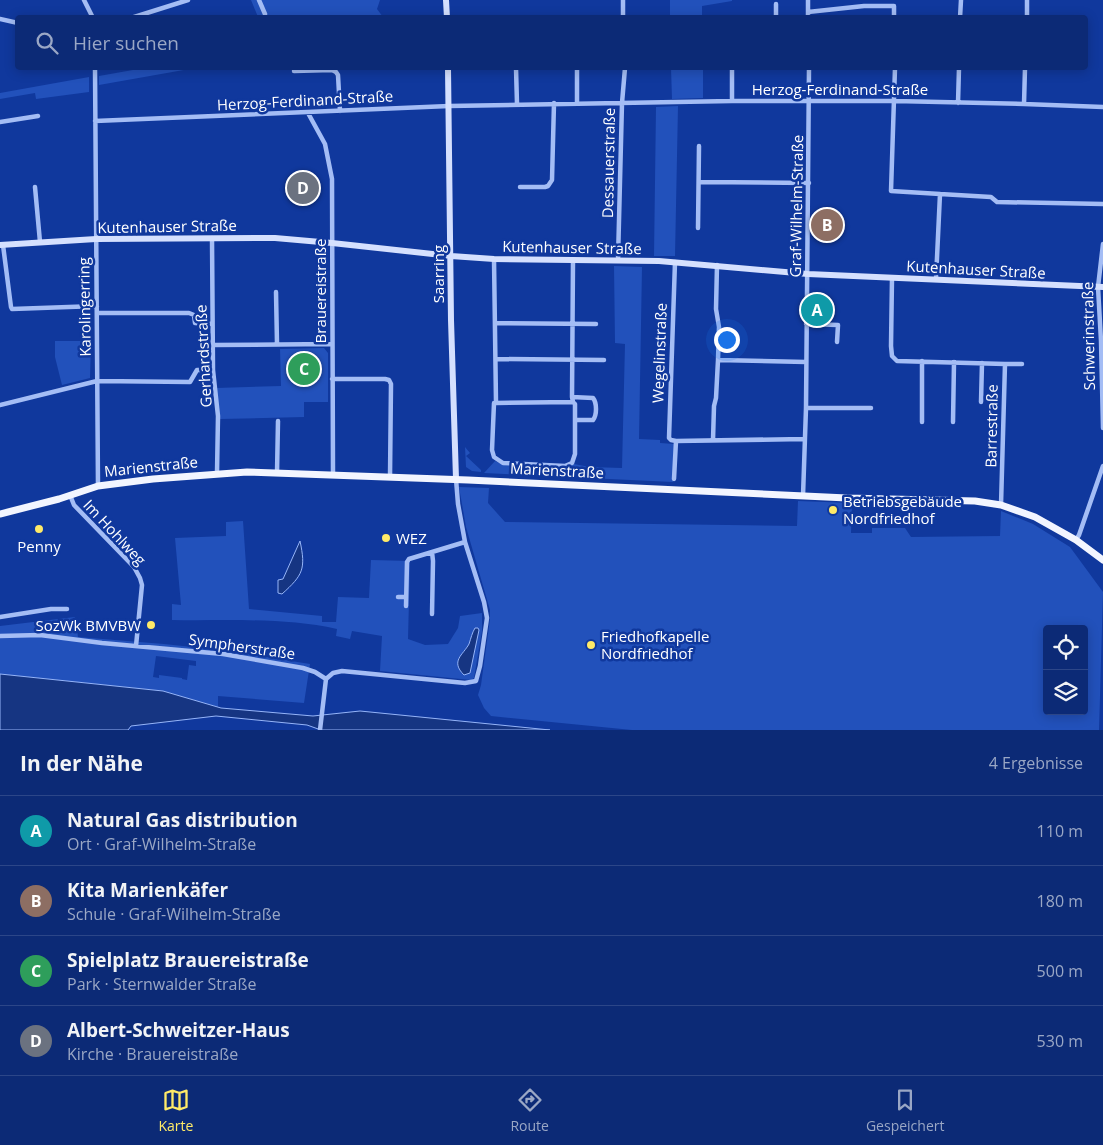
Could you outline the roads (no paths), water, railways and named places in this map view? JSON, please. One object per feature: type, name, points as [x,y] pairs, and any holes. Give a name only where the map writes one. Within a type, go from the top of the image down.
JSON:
[{"type":"main road","name":"Marienstraße","points":[[0,514],[98,486],[217,473],[277,473],[456,479],[803,496],[975,501],[1001,506],[1035,517],[1076,540],[1103,560]]},
{"type":"street","points":[[84,0],[92,15]]},
{"type":"street","points":[[140,15],[188,0]]},
{"type":"street","points":[[259,0],[265,14]]},
{"type":"street","points":[[446,0],[447,15]]},
{"type":"street","points":[[623,0],[623,15]]},
{"type":"street","points":[[808,0],[808,15],[864,6],[894,6],[894,15]]},
{"type":"street","points":[[960,15],[961,0]]},
{"type":"street","points":[[1027,0],[1027,15]]},
{"type":"street","points":[[776,4],[776,15]]},
{"type":"street","points":[[1,21],[15,23]]},
{"type":"street","name":"Karolingerring","points":[[95,70],[98,486]]},
{"type":"street","points":[[294,71],[332,70],[336,72],[338,75],[340,111]]},
{"type":"street","name":"Saarring","points":[[448,70],[451,320],[456,479]]},
{"type":"street","points":[[516,70],[517,104]]},
{"type":"street","points":[[577,70],[577,103]]},
{"type":"street","name":"Dessauerstraße","points":[[618,260],[622,102],[625,70]]},
{"type":"street","points":[[732,70],[732,101]]},
{"type":"street","name":"Graf-Wilhelm-Straße","points":[[803,496],[808,274],[809,70]]},
{"type":"street","points":[[895,70],[891,191],[991,197],[997,202],[1103,204]]},
{"type":"street","points":[[958,103],[959,70]]},
{"type":"street","points":[[1024,104],[1025,70]]},
{"type":"street","name":"Herzog-Ferdinand-Straße","points":[[95,121],[449,106],[622,102],[810,100],[1103,107]]},
{"type":"street","points":[[520,187],[544,187],[548,186],[552,180],[554,104]]},
{"type":"street","name":"Brauereistraße","points":[[308,113],[325,144],[330,161],[332,179],[333,475]]},
{"type":"street","points":[[0,122],[38,116]]},
{"type":"street","points":[[698,228],[699,146]]},
{"type":"street","points":[[699,182],[809,183]]},
{"type":"street","points":[[35,187],[40,242]]},
{"type":"street","points":[[936,280],[940,194]]},
{"type":"street","name":"Gerhardstraße","points":[[212,238],[212,345],[218,416],[217,473]]},
{"type":"street","name":"Kutenhauser Straße","points":[[2,245],[96,239],[275,238],[494,259],[674,262],[808,274],[1100,287]]},
{"type":"street","name":"Schwerinstraße","points":[[1103,244],[1100,287],[1103,428]]},
{"type":"street","points":[[2,245],[12,309],[97,306]]},
{"type":"street","points":[[494,259],[496,403],[494,403],[493,453],[495,460],[502,463],[569,465],[574,459],[575,454],[573,260]]},
{"type":"street","name":"Wegelinstraße","points":[[674,262],[669,438],[676,441]]},
{"type":"street","points":[[713,440],[719,327],[716,308],[717,265]]},
{"type":"street","points":[[892,278],[892,356],[897,361],[1005,364]]},
{"type":"street","points":[[276,292],[277,344]]},
{"type":"street","points":[[97,312],[189,313],[194,315],[195,323],[212,324]]},
{"type":"street","points":[[495,323],[596,324]]},
{"type":"street","points":[[806,324],[838,325],[837,342]]},
{"type":"street","points":[[212,345],[332,344]]},
{"type":"street","points":[[496,359],[604,360]]},
{"type":"street","points":[[718,360],[806,362]]},
{"type":"street","points":[[922,361],[922,422]]},
{"type":"street","points":[[953,422],[954,362]]},
{"type":"street","points":[[981,402],[982,363]]},
{"type":"street","name":"Barrestraße","points":[[1001,506],[1005,364],[1022,364]]},
{"type":"street","points":[[0,405],[97,381],[190,382],[196,370],[213,370]]},
{"type":"street","points":[[332,379],[389,380],[391,384],[390,477]]},
{"type":"street","points":[[496,403],[593,398],[596,402],[596,415],[593,420],[575,420]]},
{"type":"street","points":[[806,408],[871,408]]},
{"type":"street","points":[[277,473],[278,421]]},
{"type":"street","points":[[674,479],[676,441],[804,439]]},
{"type":"street","points":[[1076,540],[1103,466]]},
{"type":"street","points":[[320,730],[326,679],[333,673],[342,671],[465,683],[476,680],[487,618],[484,602],[465,542],[458,504],[456,479]]},
{"type":"street","name":"Im Hohlweg","points":[[70,495],[74,506],[134,567],[140,578],[142,593],[136,646]]},
{"type":"street","points":[[406,606],[407,562],[409,559],[465,542]]},
{"type":"street","points":[[432,552],[432,614]]},
{"type":"street","points":[[398,597],[406,598]]},
{"type":"street","points":[[0,617],[51,609],[67,609]]},
{"type":"street","name":"Sympherstraße","points":[[0,636],[40,635],[223,654],[303,668],[315,672],[326,679]]},
{"type":"place","name":"Albert-Schweitzer-Haus","points":[[303,188]]},
{"type":"place","name":"Kita Marienkäfer","points":[[827,225]]},
{"type":"place","name":"Natural Gas distribution","points":[[817,310]]},
{"type":"place","name":"Spielplatz Brauereistraße","points":[[304,369]]},
{"type":"place","name":"Betriebsgebäude Nordfriedhof","points":[[833,510]]},
{"type":"place","name":"Penny","points":[[39,529]]},
{"type":"place","name":"WEZ","points":[[386,538]]},
{"type":"place","name":"SozWk BMVBW","points":[[151,625]]},
{"type":"place","name":"Friedhofkapelle Nordfriedhof","points":[[591,645]]}]
